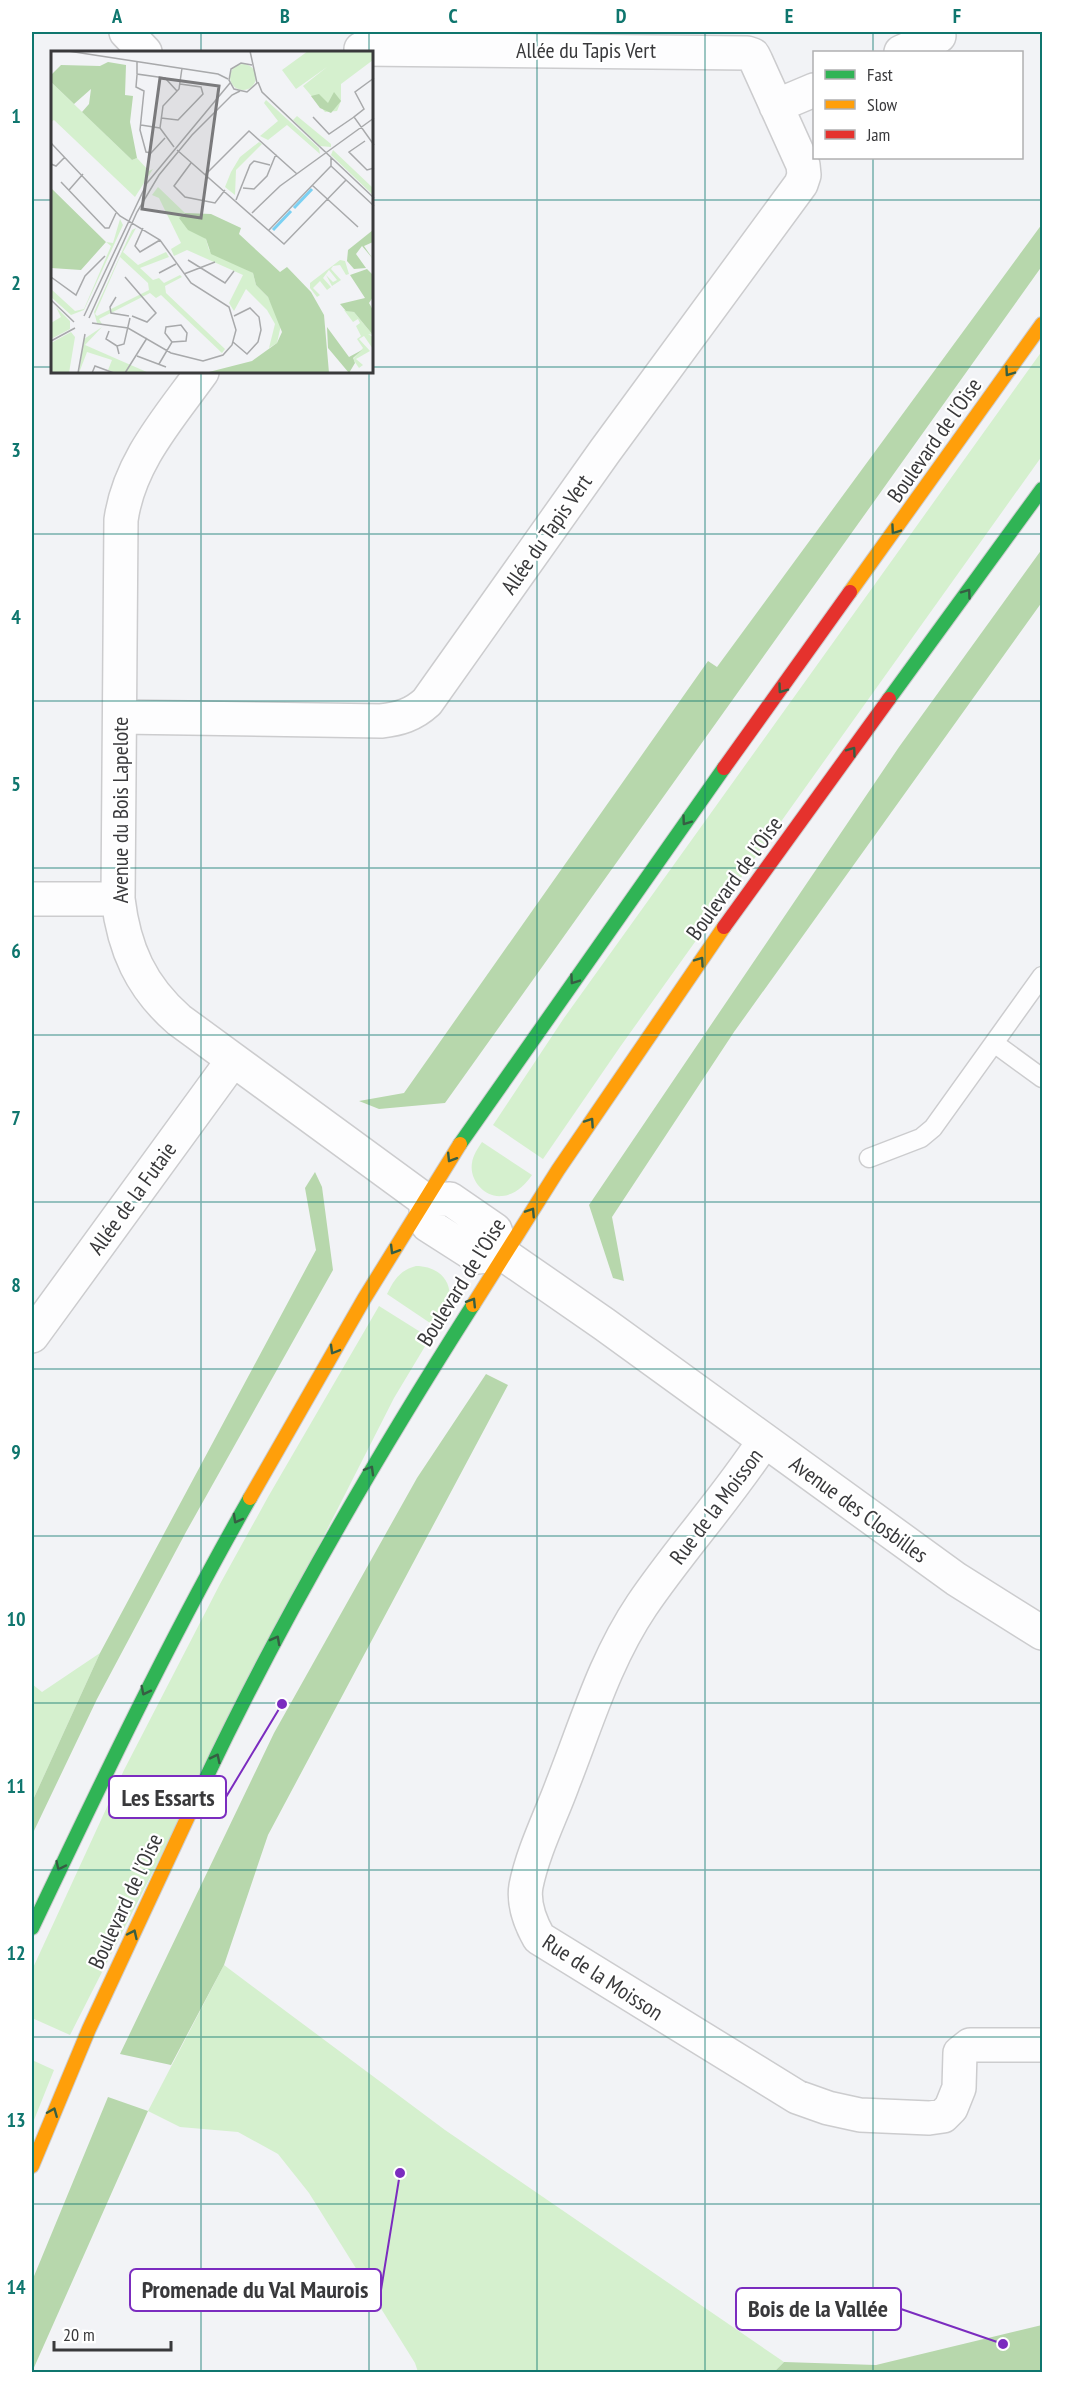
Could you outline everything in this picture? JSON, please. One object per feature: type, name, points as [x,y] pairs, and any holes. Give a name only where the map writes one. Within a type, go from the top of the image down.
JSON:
[{"type":"main road","name":"Boulevard de l'Oise","points":[[32,1928],[132,1718],[207,1573],[299,1410],[472,1124],[670,843],[1042,324]]},
{"type":"main road","name":"Boulevard de l'Oise","points":[[32,2166],[84,2040],[219,1751],[274,1644],[390,1436],[503,1254],[715,939],[1042,489]]},
{"type":"street","points":[[126,32],[144,51]]},
{"type":"street","points":[[904,51],[941,40]]},
{"type":"street","name":"Allée du Tapis Vert","points":[[121,717],[381,721],[408,715],[427,702],[605,451],[801,184],[804,170],[753,55],[740,51],[361,44]]},
{"type":"street","points":[[776,106],[813,90]]},
{"type":"street","name":"Avenue du Bois Lapelote","points":[[201,374],[140,460],[124,502],[121,520],[118,899],[124,936],[132,959],[160,1004],[425,1200]]},
{"type":"street","points":[[32,899],[118,899]]},
{"type":"street","name":"Allée de la Futaie","points":[[32,1336],[233,1060]]},
{"type":"street","points":[[425,1200],[450,1199],[495,1230],[503,1254]]},
{"type":"street","name":"Avenue des Closbilles","points":[[503,1254],[604,1324],[956,1579],[1042,1632]]},
{"type":"street","name":"Rue de la Moisson","points":[[764,1441],[746,1470],[642,1605],[615,1649],[533,1862],[525,1899],[534,1930],[539,1938],[750,2070],[797,2097],[828,2108],[860,2115],[928,2118],[943,2116],[951,2108],[959,2088],[960,2053],[970,2045],[1042,2045]]},
{"type":"lane","points":[[869,1158],[921,1138],[933,1128],[1042,976]]},
{"type":"lane","points":[[994,1043],[1042,1078]]},
{"type":"green space","points":[[1042,224],[1042,266],[445,1103],[379,1109],[359,1101],[404,1093],[708,661],[717,667]]},
{"type":"green space","points":[[1042,351],[1042,456],[620,1047],[543,1159],[493,1125],[564,1018]]},
{"type":"green space","points":[[1042,549],[1042,602],[734,1032],[612,1217],[624,1281],[613,1278],[589,1205],[899,747]]},
{"type":"green space","points":[[482,1142],[532,1175],[511,1194],[496,1196],[484,1191],[473,1176],[472,1169],[473,1157]]},
{"type":"green space","points":[[315,1172],[322,1187],[333,1270],[186,1532],[97,1699],[32,1835],[32,1802],[100,1653],[316,1250],[305,1188]]},
{"type":"green space","points":[[416,1266],[438,1272],[447,1283],[450,1297],[448,1306],[436,1327],[387,1294],[398,1276]]},
{"type":"green space","points":[[379,1306],[430,1338],[394,1398],[70,2035],[32,2018],[32,1970],[124,1770],[220,1584]]},
{"type":"green space","points":[[486,1374],[508,1385],[268,1835],[224,1965],[171,2065],[120,2054],[274,1733],[417,1478]]},
{"type":"green space","points":[[100,1653],[32,1802],[32,1684],[42,1692]]},
{"type":"green space","points":[[224,1965],[445,2130],[784,2362],[774,2372],[418,2372],[415,2363],[309,2193],[278,2154],[238,2132],[180,2127],[148,2111]]},
{"type":"green space","points":[[32,2060],[54,2070],[32,2125]]},
{"type":"green space","points":[[108,2097],[148,2111],[32,2372],[32,2281]]},
{"type":"green space","points":[[1042,2325],[1042,2372],[774,2372],[784,2362],[876,2365]]},
{"type":"traffic: fast","points":[[889,699],[1042,489]]},
{"type":"traffic: fast","points":[[460,1144],[724,768]]},
{"type":"traffic: fast","points":[[199,1793],[261,1668],[328,1544],[473,1305]]},
{"type":"traffic: fast","points":[[32,1928],[164,1657],[250,1498]]},
{"type":"traffic: slow","points":[[850,592],[1042,324]]},
{"type":"traffic: slow","points":[[473,1305],[558,1170],[724,927]]},
{"type":"traffic: slow","points":[[250,1498],[364,1299],[460,1144]]},
{"type":"traffic: slow","points":[[32,2166],[89,2029],[199,1793]]},
{"type":"traffic: jam","points":[[724,768],[850,592]]},
{"type":"traffic: jam","points":[[724,927],[889,699]]},
{"type":"place","name":"Les Essarts","points":[[282,1704]]},
{"type":"place","name":"Promenade du Val Maurois","points":[[400,2173]]},
{"type":"place","name":"Bois de la Vallée","points":[[1003,2344]]}]
